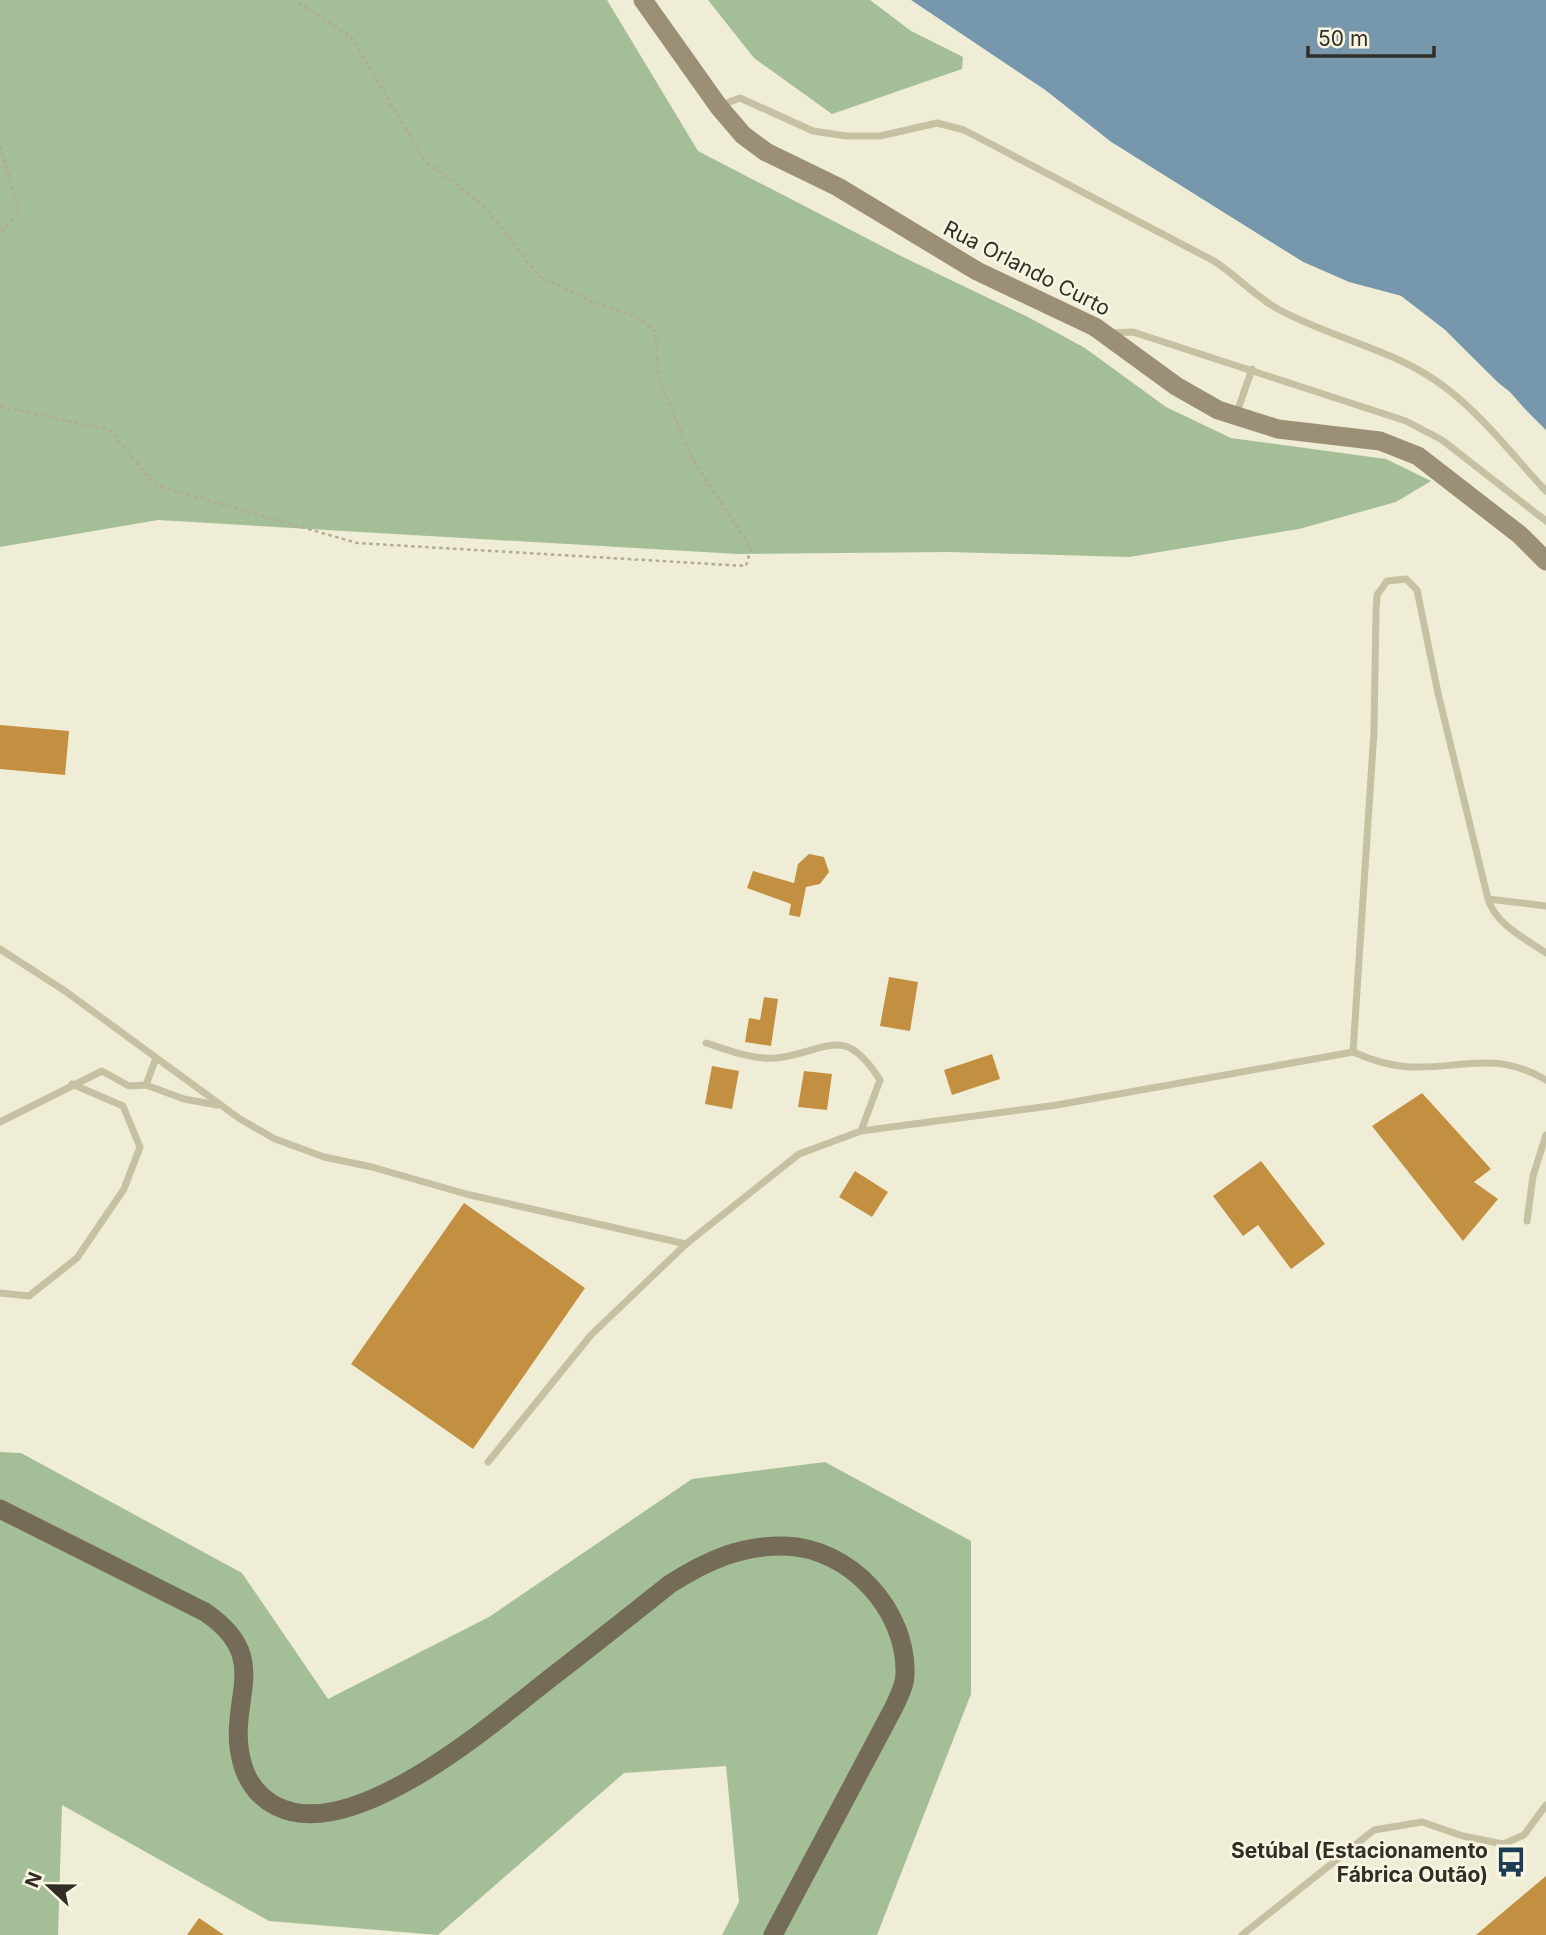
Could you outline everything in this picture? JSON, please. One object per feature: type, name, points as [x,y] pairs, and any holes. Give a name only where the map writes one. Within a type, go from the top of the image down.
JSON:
[{"type":"main road","name":"Rua Orlando Curto","points":[[643,0],[719,107],[743,135],[766,152],[838,187],[976,271],[1105,334],[1182,391],[1235,417],[1278,429],[1380,440],[1405,449],[1445,473],[1520,535],[1546,561]]},
{"type":"main road","points":[[0,1509],[205,1612],[229,1630],[240,1645],[243,1664],[239,1741],[247,1777],[271,1803],[291,1813],[309,1816],[333,1812],[376,1796],[437,1765],[670,1584],[709,1561],[743,1550],[787,1546],[817,1552],[835,1560],[865,1581],[887,1608],[899,1633],[905,1676],[893,1709],[773,1935]]},
{"type":"lane","points":[[719,107],[740,98],[813,131],[846,136],[880,136],[937,123],[964,130],[1214,261],[1241,278],[1276,308],[1391,355],[1424,373],[1467,405],[1546,491]]},
{"type":"lane","points":[[1105,334],[1112,331],[1133,332],[1406,421],[1442,440],[1546,521]]},
{"type":"lane","points":[[1235,417],[1252,369]]},
{"type":"lane","points":[[1353,1052],[1374,732],[1377,595],[1381,586],[1392,578],[1406,579],[1417,590],[1438,693],[1491,909],[1501,921],[1546,953]]},
{"type":"lane","points":[[1488,899],[1546,906]]},
{"type":"lane","points":[[0,949],[65,991],[222,1106],[275,1139],[324,1157],[372,1167],[466,1194],[686,1244]]},
{"type":"lane","points":[[706,1043],[741,1054],[775,1058],[833,1043],[865,1056],[880,1080],[861,1131]]},
{"type":"lane","points":[[488,1462],[591,1335],[686,1244],[799,1154],[861,1131],[1057,1105],[1353,1052],[1374,1061],[1410,1067],[1499,1063],[1524,1067],[1546,1080]]},
{"type":"lane","points":[[146,1084],[156,1058]]},
{"type":"lane","points":[[0,1122],[102,1071],[129,1086],[146,1084],[184,1099],[222,1106]]},
{"type":"lane","points":[[0,1293],[29,1296],[77,1258],[124,1189],[140,1147],[123,1106],[72,1084]]},
{"type":"lane","points":[[1527,1221],[1533,1176],[1546,1136]]},
{"type":"lane","points":[[1242,1935],[1374,1830],[1422,1822],[1463,1836],[1503,1844],[1524,1835],[1546,1805]]},
{"type":"path","points":[[0,406],[110,430],[155,485],[357,543],[746,566],[751,548],[691,457],[660,379],[656,331],[636,316],[595,303],[538,276],[482,204],[425,161],[352,37],[295,0]]},
{"type":"path","points":[[0,146],[19,211],[0,233]]},
{"type":"green space","points":[[0,0],[607,0],[698,151],[903,257],[1026,316],[1085,348],[1166,407],[1231,438],[1386,459],[1431,481],[1396,502],[1299,529],[1129,557],[949,552],[737,554],[158,520],[0,547]]},
{"type":"green space","points":[[708,0],[870,0],[911,31],[963,57],[962,69],[832,114],[754,58]]},
{"type":"green space","points":[[0,1452],[21,1453],[242,1573],[328,1699],[489,1617],[692,1479],[825,1462],[971,1541],[971,1694],[877,1935],[722,1935],[739,1902],[726,1766],[624,1773],[438,1935],[269,1921],[62,1805],[58,1935],[0,1935]]},
{"type":"water","points":[[911,0],[1546,0],[1546,430],[1445,330],[1401,296],[1348,282],[1303,262],[1111,142],[1045,90]]},
{"type":"pier","points":[[907,0],[1045,90],[1111,142],[1303,262],[1349,282],[1401,296],[1445,330],[1487,374],[1510,392],[1546,433],[1443,333],[1399,299],[1348,285],[1301,265],[1109,145],[1043,93]]},
{"type":"building","points":[[0,725],[69,731],[65,775],[0,769]]},
{"type":"building","points":[[809,854],[824,857],[829,872],[820,884],[806,887],[800,917],[789,915],[791,904],[747,888],[753,871],[794,883],[798,864]]},
{"type":"building","points":[[889,977],[918,982],[910,1031],[880,1026]]},
{"type":"building","points":[[764,997],[778,999],[771,1046],[745,1042],[749,1018],[760,1020]]},
{"type":"building","points":[[992,1054],[1000,1079],[952,1095],[944,1070]]},
{"type":"building","points":[[712,1066],[739,1071],[732,1109],[705,1104]]},
{"type":"building","points":[[804,1071],[832,1074],[827,1110],[798,1107]]},
{"type":"building","points":[[1422,1093],[1491,1169],[1474,1182],[1498,1199],[1463,1241],[1372,1126]]},
{"type":"building","points":[[1261,1161],[1325,1244],[1291,1269],[1258,1225],[1243,1236],[1213,1196]]},
{"type":"building","points":[[855,1171],[888,1192],[872,1217],[839,1197]]},
{"type":"building","points":[[464,1203],[585,1288],[473,1449],[351,1364]]},
{"type":"building","points":[[1546,1876],[1546,1935],[1476,1935]]},
{"type":"building","points":[[199,1918],[224,1935],[187,1935]]},
{"type":"place","name":"Setúbal (Estacionamento Fábrica Outão)","points":[[1511,1862]]}]
